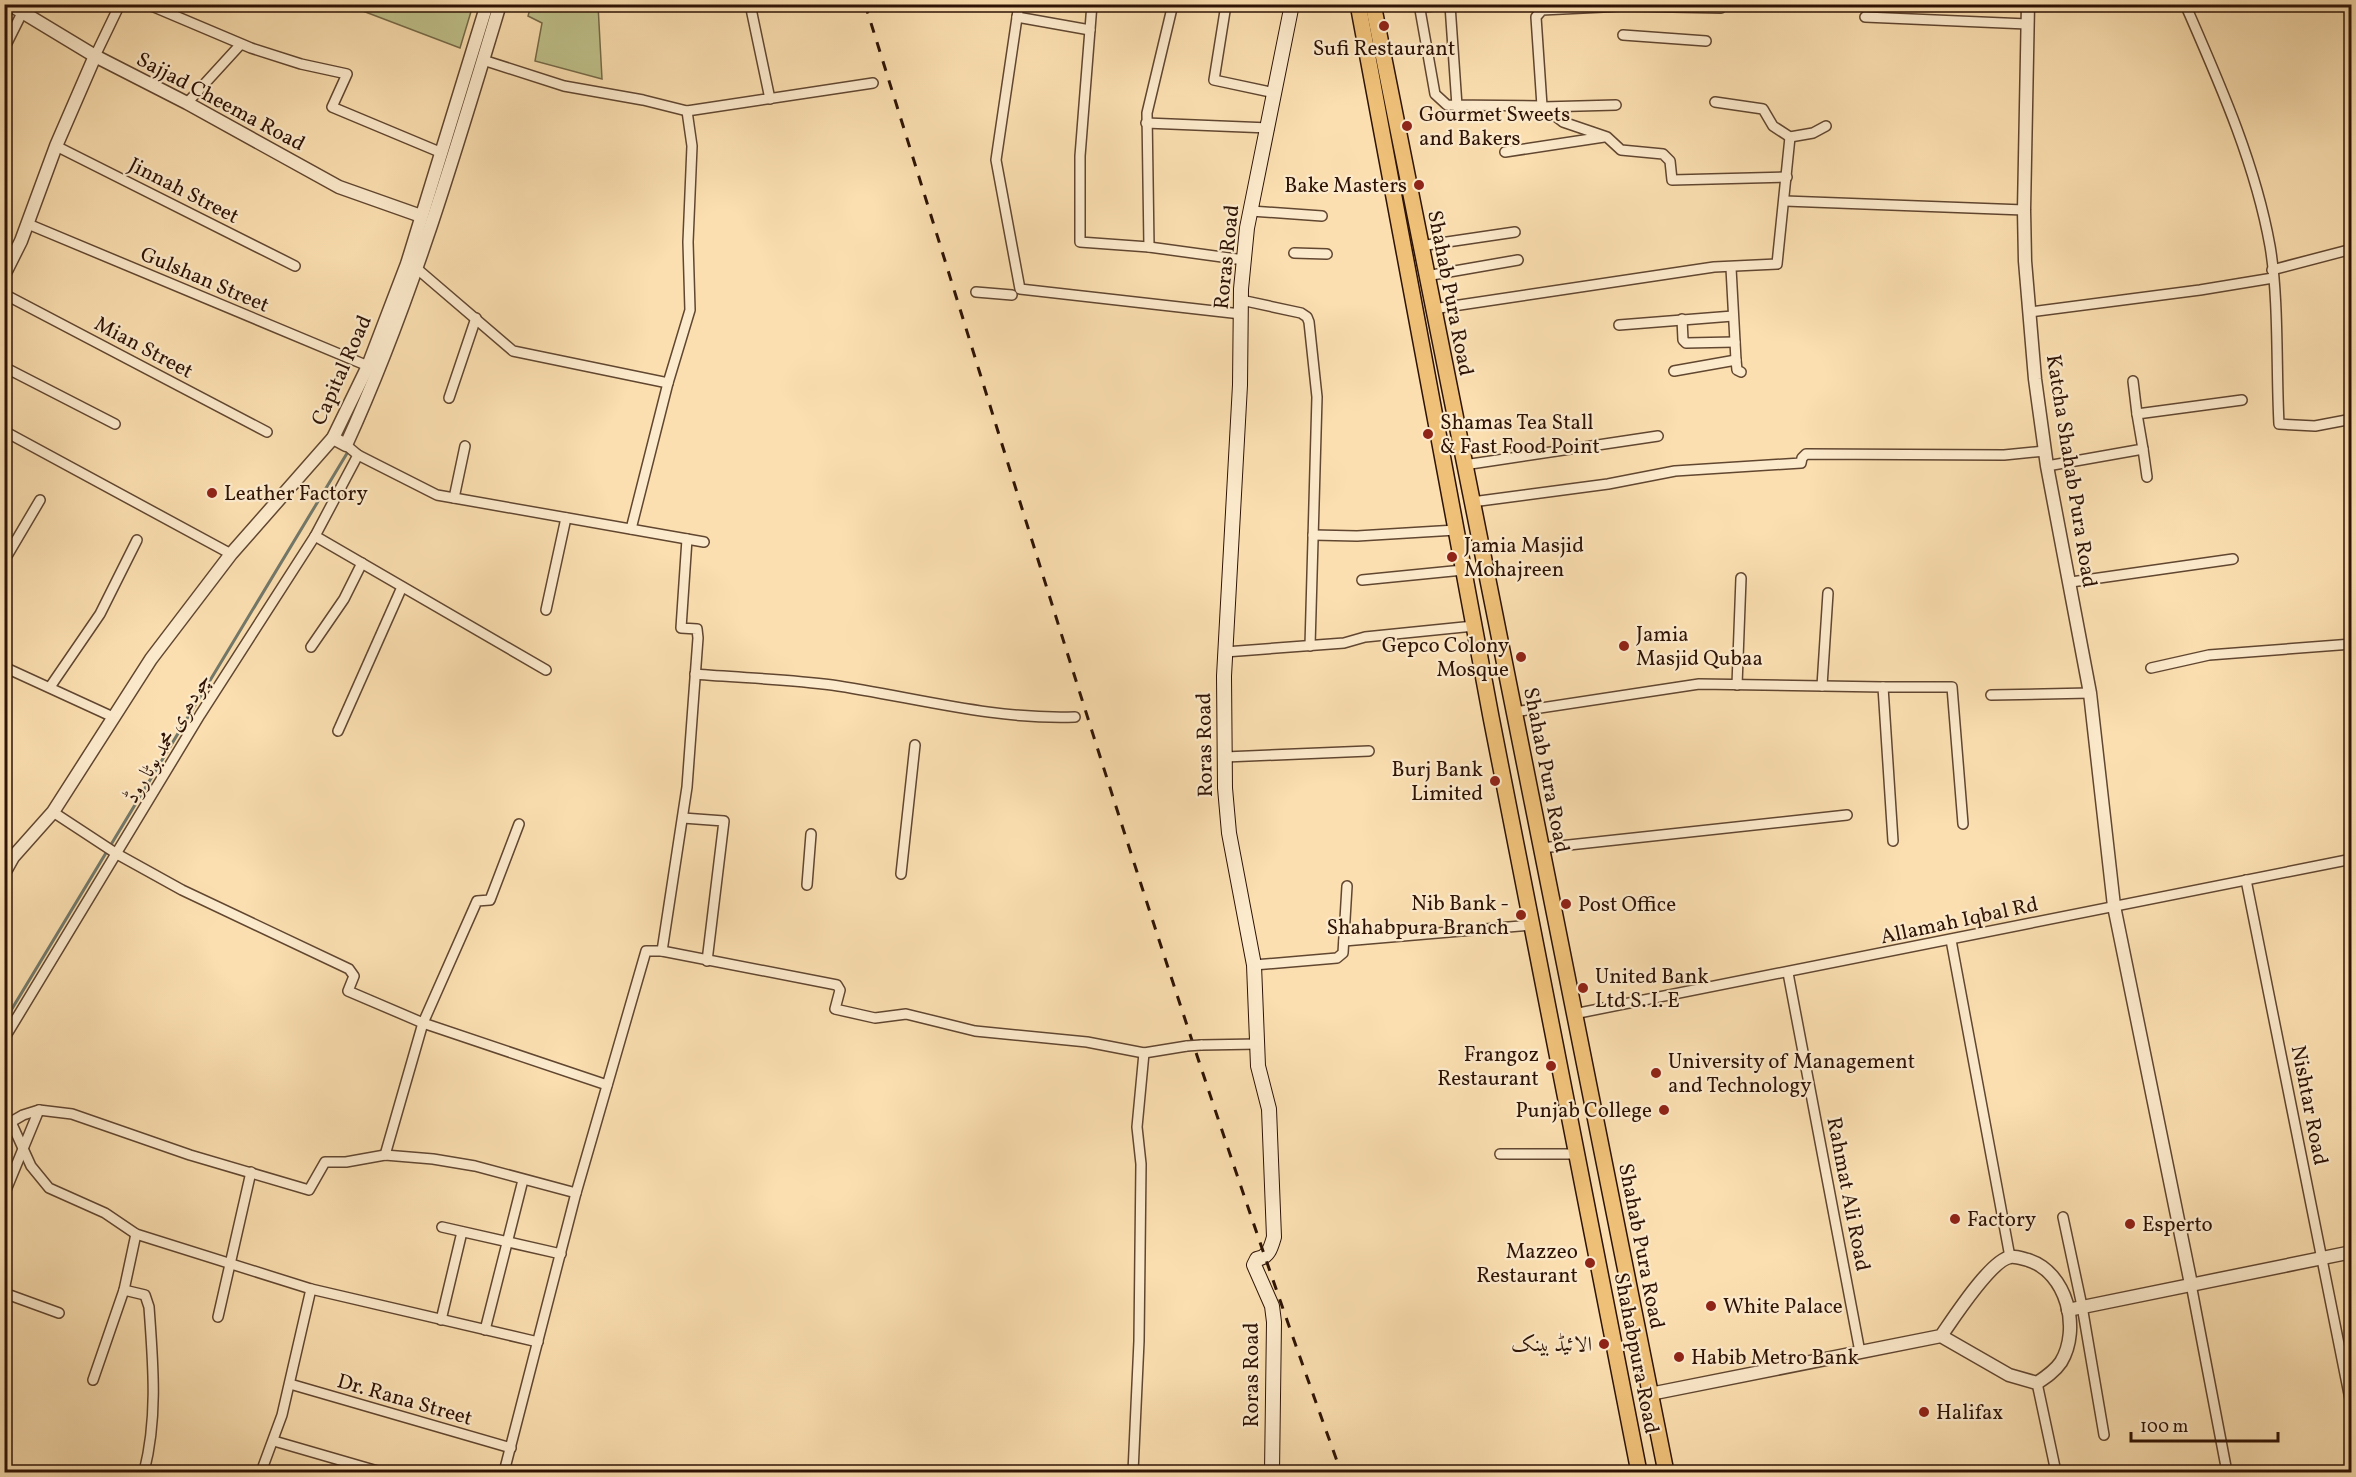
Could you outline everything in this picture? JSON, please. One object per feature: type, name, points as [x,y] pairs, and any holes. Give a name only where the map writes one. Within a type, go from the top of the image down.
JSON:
[{"type":"main road","name":"Roras Road","points":[[1272,1473],[1274,1322],[1272,1306],[1254,1266],[1257,1259],[1263,1258],[1270,1249],[1275,1232],[1269,1109],[1258,1066],[1254,965],[1229,833],[1225,757],[1225,652],[1240,385],[1244,260],[1251,211],[1292,4]]},
{"type":"main road","name":"Shahabpura Road","points":[[1358,4],[1463,570],[1639,1473]]},
{"type":"main road","name":"Shahab Pura Road","points":[[1373,4],[1666,1473]]},
{"type":"main road","points":[[1413,298],[1431,302]]},
{"type":"main road","points":[[1419,334],[1424,328],[1436,329]]},
{"type":"main road","points":[[1551,1019],[1574,1014]]},
{"type":"main road","points":[[1624,1399],[1650,1394]]},
{"type":"street","name":"Sajjad Cheema Road","points":[[9,4],[95,56],[187,103],[339,187],[421,216]]},
{"type":"street","points":[[5,273],[28,225],[56,146],[120,4]]},
{"type":"street","name":"Capital Road","points":[[4,873],[9,855],[53,812],[151,659],[231,554],[333,438],[415,267],[421,216],[478,58],[487,4]]},
{"type":"street","points":[[346,445],[363,408],[415,267],[478,58],[500,4]]},
{"type":"street","points":[[750,4],[770,99]]},
{"type":"street","points":[[1007,4],[1018,10],[1090,30]]},
{"type":"street","points":[[1092,4],[1080,156],[1080,242],[1149,247],[1244,260]]},
{"type":"street","points":[[1149,247],[1146,123],[1158,58],[1173,4]]},
{"type":"street","points":[[1464,4],[1419,6],[1435,94],[1446,105],[1616,105]]},
{"type":"street","name":"Katcha Shahab Pura Road","points":[[2028,4],[2024,210],[2035,379],[2047,466],[2071,582],[2090,693],[2115,906],[2191,1284]]},
{"type":"street","points":[[2185,4],[2227,101],[2255,186],[2270,246],[2278,424],[2315,426],[2352,419]]},
{"type":"street","points":[[149,5],[240,45],[301,64],[347,74],[332,107],[442,153]]},
{"type":"street","points":[[1450,5],[1457,106]]},
{"type":"street","points":[[1720,20],[1722,6],[1624,6],[1542,10],[1536,17],[1542,106],[1563,122],[1607,137],[1621,150],[1663,154],[1668,157],[1672,180],[1787,177]]},
{"type":"street","points":[[1018,10],[996,160],[1020,288],[1241,307],[1301,313],[1307,316],[1317,397],[1310,646]]},
{"type":"street","points":[[1225,11],[1214,80],[1275,93]]},
{"type":"street","points":[[4,49],[22,13]]},
{"type":"street","points":[[1865,17],[2027,24]]},
{"type":"street","points":[[4,36],[14,30]]},
{"type":"street","points":[[1623,35],[1706,41]]},
{"type":"street","points":[[187,103],[240,45]]},
{"type":"street","points":[[478,58],[564,86],[643,100],[687,111],[873,82]]},
{"type":"street","points":[[1715,102],[1763,109],[1773,126],[1790,137],[1813,133],[1826,126]]},
{"type":"street","points":[[631,530],[668,383],[690,309],[688,242],[692,146],[687,111]]},
{"type":"street","points":[[1146,123],[1269,128]]},
{"type":"street","points":[[1505,152],[1607,137]]},
{"type":"street","points":[[1431,302],[1714,267],[1731,268],[1777,264],[1790,137]]},
{"type":"street","name":"Jinnah Street","points":[[56,146],[295,266]]},
{"type":"street","points":[[1785,201],[2024,210]]},
{"type":"street","points":[[1251,211],[1322,216]]},
{"type":"street","name":"Gulshan Street","points":[[28,225],[368,366]]},
{"type":"street","points":[[1420,246],[1515,232]]},
{"type":"street","points":[[2030,312],[2200,290],[2273,274],[2352,249]]},
{"type":"street","points":[[1294,253],[1326,254]]},
{"type":"street","points":[[1426,276],[1518,260]]},
{"type":"street","points":[[415,267],[513,351],[668,383]]},
{"type":"street","points":[[1731,268],[1736,360],[1737,370],[1741,372]]},
{"type":"street","points":[[976,292],[1012,295]]},
{"type":"street","name":"Mian Street","points":[[4,294],[267,432]]},
{"type":"street","points":[[1619,325],[1733,316]]},
{"type":"street","points":[[449,398],[476,318]]},
{"type":"street","points":[[1682,319],[1683,340],[1686,343],[1735,342]]},
{"type":"street","points":[[1674,371],[1736,360]]},
{"type":"street","points":[[4,367],[115,424]]},
{"type":"street","points":[[2133,381],[2147,477]]},
{"type":"street","points":[[2137,414],[2242,400]]},
{"type":"street","points":[[4,431],[231,554]]},
{"type":"street","points":[[1464,465],[1658,436]]},
{"type":"street","points":[[333,438],[358,455],[437,495],[704,542]]},
{"type":"street","points":[[454,498],[465,446]]},
{"type":"street","points":[[2047,466],[2143,449]]},
{"type":"street","points":[[1472,502],[1608,484],[1675,471],[1801,463],[1806,454],[2004,455],[2045,452]]},
{"type":"street","name":"چودھری محمد بوٹا روڈ","points":[[4,1039],[200,715],[315,536],[358,455]]},
{"type":"street","points":[[4,561],[40,500]]},
{"type":"street","points":[[546,610],[566,518]]},
{"type":"street","points":[[1313,536],[1357,536],[1456,530]]},
{"type":"street","points":[[315,536],[546,670]]},
{"type":"street","points":[[662,951],[683,818],[698,631],[695,628],[681,628],[687,539]]},
{"type":"street","points":[[50,687],[100,614],[137,540]]},
{"type":"street","points":[[2071,582],[2233,559]]},
{"type":"street","points":[[311,647],[344,599],[362,563]]},
{"type":"street","points":[[1362,580],[1463,570]]},
{"type":"street","points":[[1737,685],[1741,578]]},
{"type":"street","points":[[338,731],[402,587]]},
{"type":"street","points":[[1822,686],[1828,593]]},
{"type":"street","points":[[1225,652],[1344,643],[1365,636],[1474,626]]},
{"type":"street","points":[[2151,668],[2209,655],[2352,644]]},
{"type":"street","points":[[4,667],[113,717]]},
{"type":"street","points":[[695,674],[831,685],[917,701],[1040,718],[1076,717]]},
{"type":"street","points":[[1514,712],[1699,684],[1952,687],[1963,824]]},
{"type":"street","points":[[1883,687],[1893,841]]},
{"type":"street","points":[[1991,695],[2090,693]]},
{"type":"street","points":[[901,874],[915,745]]},
{"type":"street","points":[[1225,757],[1369,751]]},
{"type":"street","points":[[53,812],[117,854],[182,890],[349,969],[354,976],[348,991],[423,1023],[607,1085]]},
{"type":"street","points":[[1541,848],[1847,815]]},
{"type":"street","points":[[683,818],[724,821],[707,960]]},
{"type":"street","points":[[385,1155],[423,1023],[477,902],[490,900],[519,824]]},
{"type":"street","points":[[807,885],[811,834]]},
{"type":"street","name":"Allamah Iqbal Rd","points":[[1574,1014],[2352,859]]},
{"type":"street","name":"Nishtar Road","points":[[2246,880],[2352,1408]]},
{"type":"street","points":[[1254,965],[1337,957],[1343,953],[1347,886]]},
{"type":"street","points":[[1344,941],[1532,925]]},
{"type":"street","points":[[1951,940],[2010,1257]]},
{"type":"street","points":[[504,1473],[576,1193],[646,951],[662,951],[837,985],[840,990],[835,1009],[875,1018],[906,1014],[975,1031],[1087,1042],[1144,1053],[1187,1046],[1258,1044]]},
{"type":"street","name":"Rahmat Ali Road","points":[[1788,973],[1860,1352]]},
{"type":"street","points":[[1133,1473],[1139,1341],[1141,1164],[1137,1127],[1144,1053]]},
{"type":"street","points":[[538,1342],[311,1289],[136,1234],[105,1213],[49,1188],[23,1153],[8,1119],[39,1110],[72,1114],[190,1155],[309,1190],[325,1162],[346,1162],[385,1155],[475,1166],[576,1193]]},
{"type":"street","points":[[4,1195],[39,1110]]},
{"type":"street","points":[[1500,1154],[1577,1154]]},
{"type":"street","points":[[218,1317],[228,1263],[251,1172]]},
{"type":"street","points":[[485,1330],[523,1180]]},
{"type":"street","points":[[2063,1217],[2082,1306],[2104,1435]]},
{"type":"street","points":[[442,1227],[561,1254]]},
{"type":"street","points":[[441,1320],[462,1232]]},
{"type":"street","points":[[93,1380],[124,1290],[136,1234]]},
{"type":"street","points":[[2068,1310],[2352,1252]]},
{"type":"street","points":[[1941,1336],[1983,1280],[2001,1262],[2010,1257],[2035,1262],[2047,1272],[2063,1293],[2068,1310],[2064,1355],[2054,1370],[2037,1383]]},
{"type":"street","points":[[2191,1284],[2227,1473]]},
{"type":"street","points":[[261,1473],[274,1441],[290,1384],[311,1289]]},
{"type":"street","points":[[124,1290],[145,1295],[149,1307],[154,1383],[152,1440],[144,1473]]},
{"type":"street","points":[[4,1293],[58,1313]]},
{"type":"street","points":[[1650,1394],[1941,1336],[2009,1375],[2037,1383]]},
{"type":"street","points":[[2037,1383],[2056,1473]]},
{"type":"street","name":"Dr. Rana Street","points":[[290,1384],[511,1448]]},
{"type":"street","points":[[274,1441],[381,1473]]},
{"type":"green space","points":[[347,5],[473,5],[460,48]]},
{"type":"green space","points":[[531,5],[598,5],[602,79],[535,61],[542,23],[528,16]]},
{"type":"waterway","points":[[362,423],[368,409]]},
{"type":"waterway","points":[[4,1022],[349,450]]},
{"type":"railway","points":[[865,4],[1154,925],[1214,1108],[1341,1472]]},
{"type":"place","name":"Sufi Restaurant","points":[[1384,26]]},
{"type":"place","name":"Gourmet Sweets and Bakers","points":[[1407,126]]},
{"type":"place","name":"Bake Masters","points":[[1419,185]]},
{"type":"place","name":"Shamas Tea Stall & Fast Food Point","points":[[1428,434]]},
{"type":"place","name":"Leather Factory","points":[[212,493]]},
{"type":"place","name":"Jamia Masjid Mohajreen","points":[[1452,557]]},
{"type":"place","name":"Jamia Masjid Qubaa","points":[[1624,646]]},
{"type":"place","name":"Gepco Colony Mosque","points":[[1521,657]]},
{"type":"place","name":"Burj Bank Limited","points":[[1495,781]]},
{"type":"place","name":"Post Office","points":[[1566,904]]},
{"type":"place","name":"Nib Bank - Shahabpura Branch","points":[[1521,915]]},
{"type":"place","name":"United Bank Ltd S. I. E","points":[[1583,988]]},
{"type":"place","name":"Frangoz Restaurant","points":[[1551,1066]]},
{"type":"place","name":"University of Management and Technology","points":[[1656,1073]]},
{"type":"place","name":"Punjab College","points":[[1664,1110]]},
{"type":"place","name":"Factory","points":[[1955,1219]]},
{"type":"place","name":"Esperto","points":[[2130,1224]]},
{"type":"place","name":"Mazzeo Restaurant","points":[[1590,1263]]},
{"type":"place","name":"White Palace","points":[[1711,1306]]},
{"type":"place","name":"الائیڈ بینک","points":[[1604,1344]]},
{"type":"place","name":"Habib Metro Bank","points":[[1679,1357]]},
{"type":"place","name":"Halifax","points":[[1924,1412]]}]
